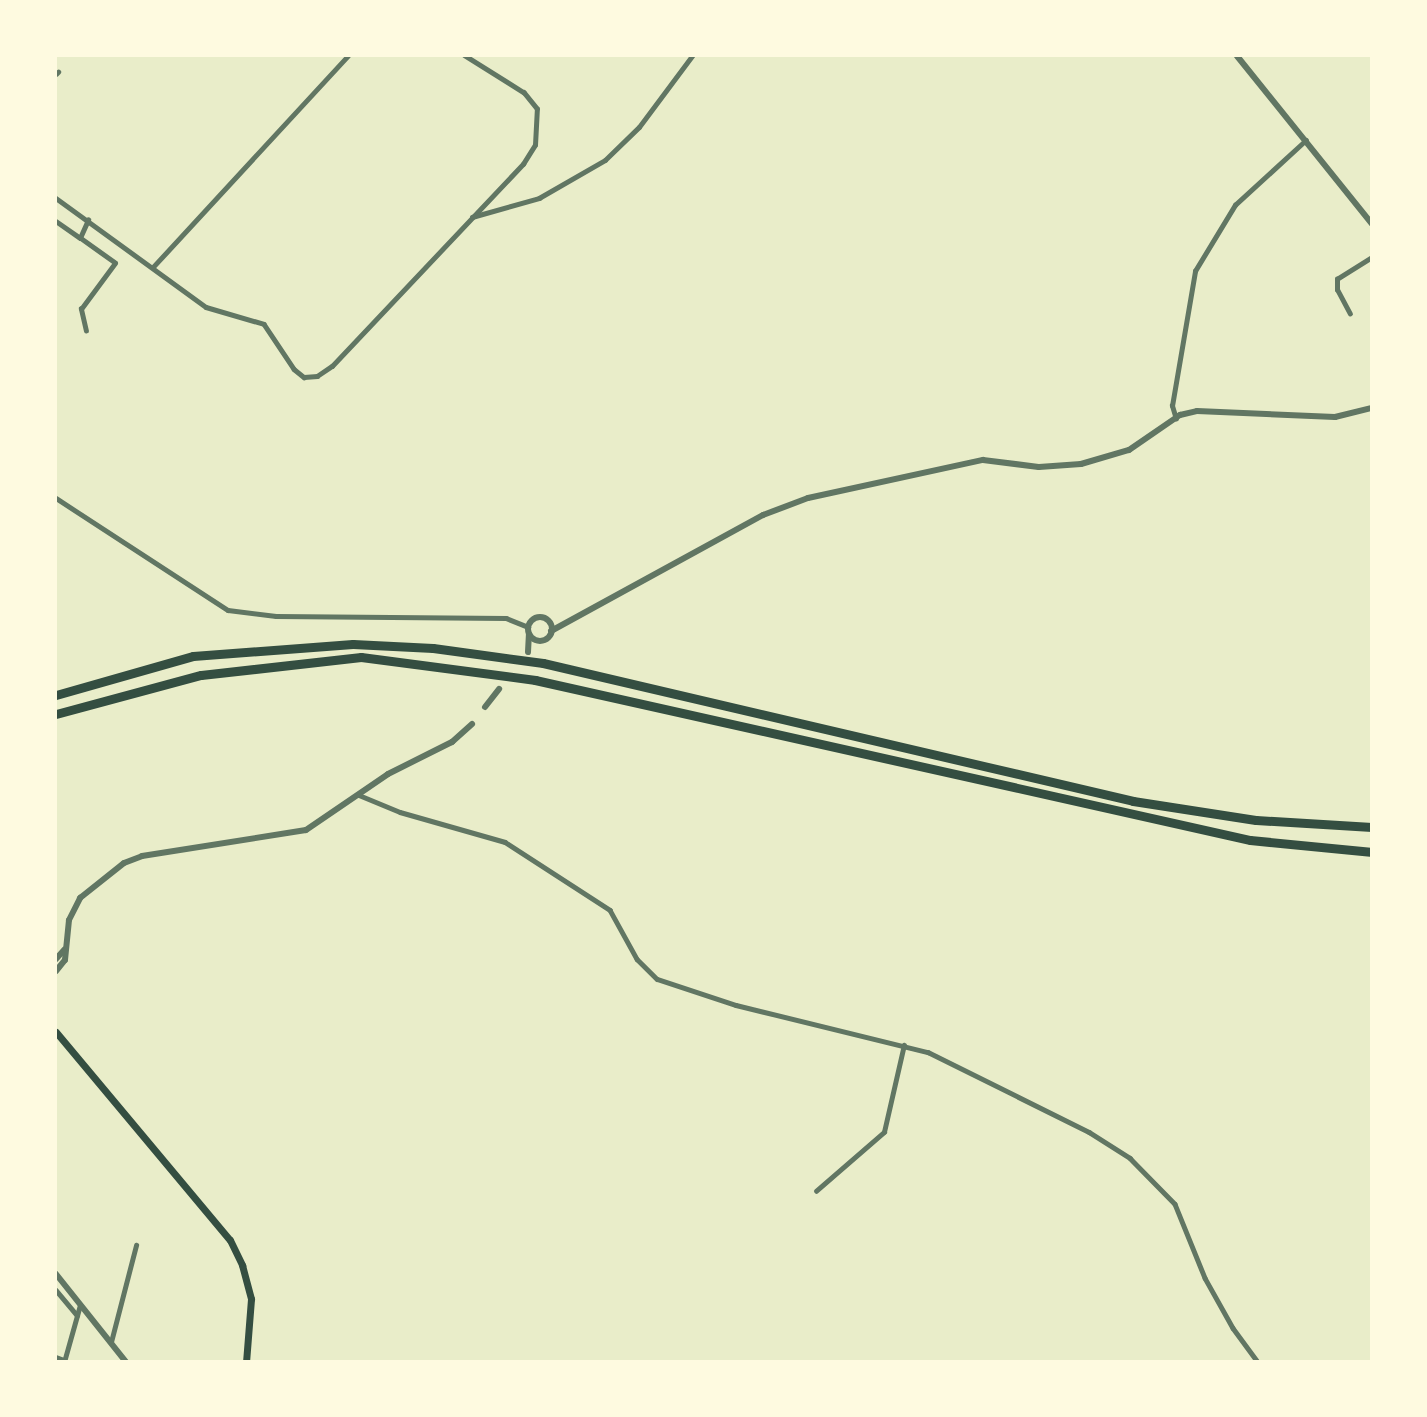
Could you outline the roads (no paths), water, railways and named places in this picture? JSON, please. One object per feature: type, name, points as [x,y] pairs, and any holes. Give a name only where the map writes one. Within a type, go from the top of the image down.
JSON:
[{"type":"highway","points":[[56,695],[193,656],[353,644],[433,648],[543,663],[1133,801],[1256,820],[1371,826]]},
{"type":"highway","points":[[56,714],[201,675],[361,657],[535,680],[1250,840],[1371,852]]},
{"type":"main road","points":[[56,1032],[230,1240],[242,1265],[251,1299],[246,1362]]},
{"type":"street","points":[[153,267],[348,56]]},
{"type":"street","points":[[56,198],[206,307],[264,324],[294,369],[304,377],[317,376],[332,366],[523,164],[535,145],[538,129],[537,109],[524,93],[465,56]]},
{"type":"street","points":[[472,217],[538,198],[605,160],[639,127],[692,56]]},
{"type":"street","points":[[1237,56],[1371,224]]},
{"type":"street","points":[[1176,419],[1172,406],[1195,271],[1235,205],[1306,140]]},
{"type":"street","points":[[80,238],[88,220]]},
{"type":"street","points":[[56,221],[115,263],[81,309],[86,331]]},
{"type":"street","points":[[1350,314],[1337,290],[1337,279],[1371,256]]},
{"type":"street","points":[[551,631],[548,620],[542,617],[531,620],[528,630],[528,652],[551,631],[782,506],[956,464],[994,460],[1039,467],[1081,464],[1129,450],[1176,419],[1197,411],[1335,417],[1371,408]]},
{"type":"street","points":[[56,498],[228,610],[276,616],[506,618],[528,630],[540,641]]},
{"type":"street","points":[[485,707],[499,689]]},
{"type":"street","points":[[56,972],[65,960],[69,920],[80,898],[124,863],[153,854],[306,830],[387,774],[452,742],[471,724]]},
{"type":"street","points":[[359,795],[400,812],[505,842],[610,910],[637,959],[657,979],[736,1005],[904,1045],[964,1068],[1089,1132],[1130,1158],[1175,1204],[1205,1278],[1233,1328],[1258,1362]]},
{"type":"street","points":[[56,959],[68,946]]},
{"type":"street","points":[[816,1191],[884,1132],[904,1045]]},
{"type":"street","points":[[111,1342],[136,1245]]},
{"type":"street","points":[[56,1274],[126,1362]]},
{"type":"street","points":[[56,1290],[77,1315]]},
{"type":"street","points":[[56,1357],[64,1361],[80,1305]]}]
